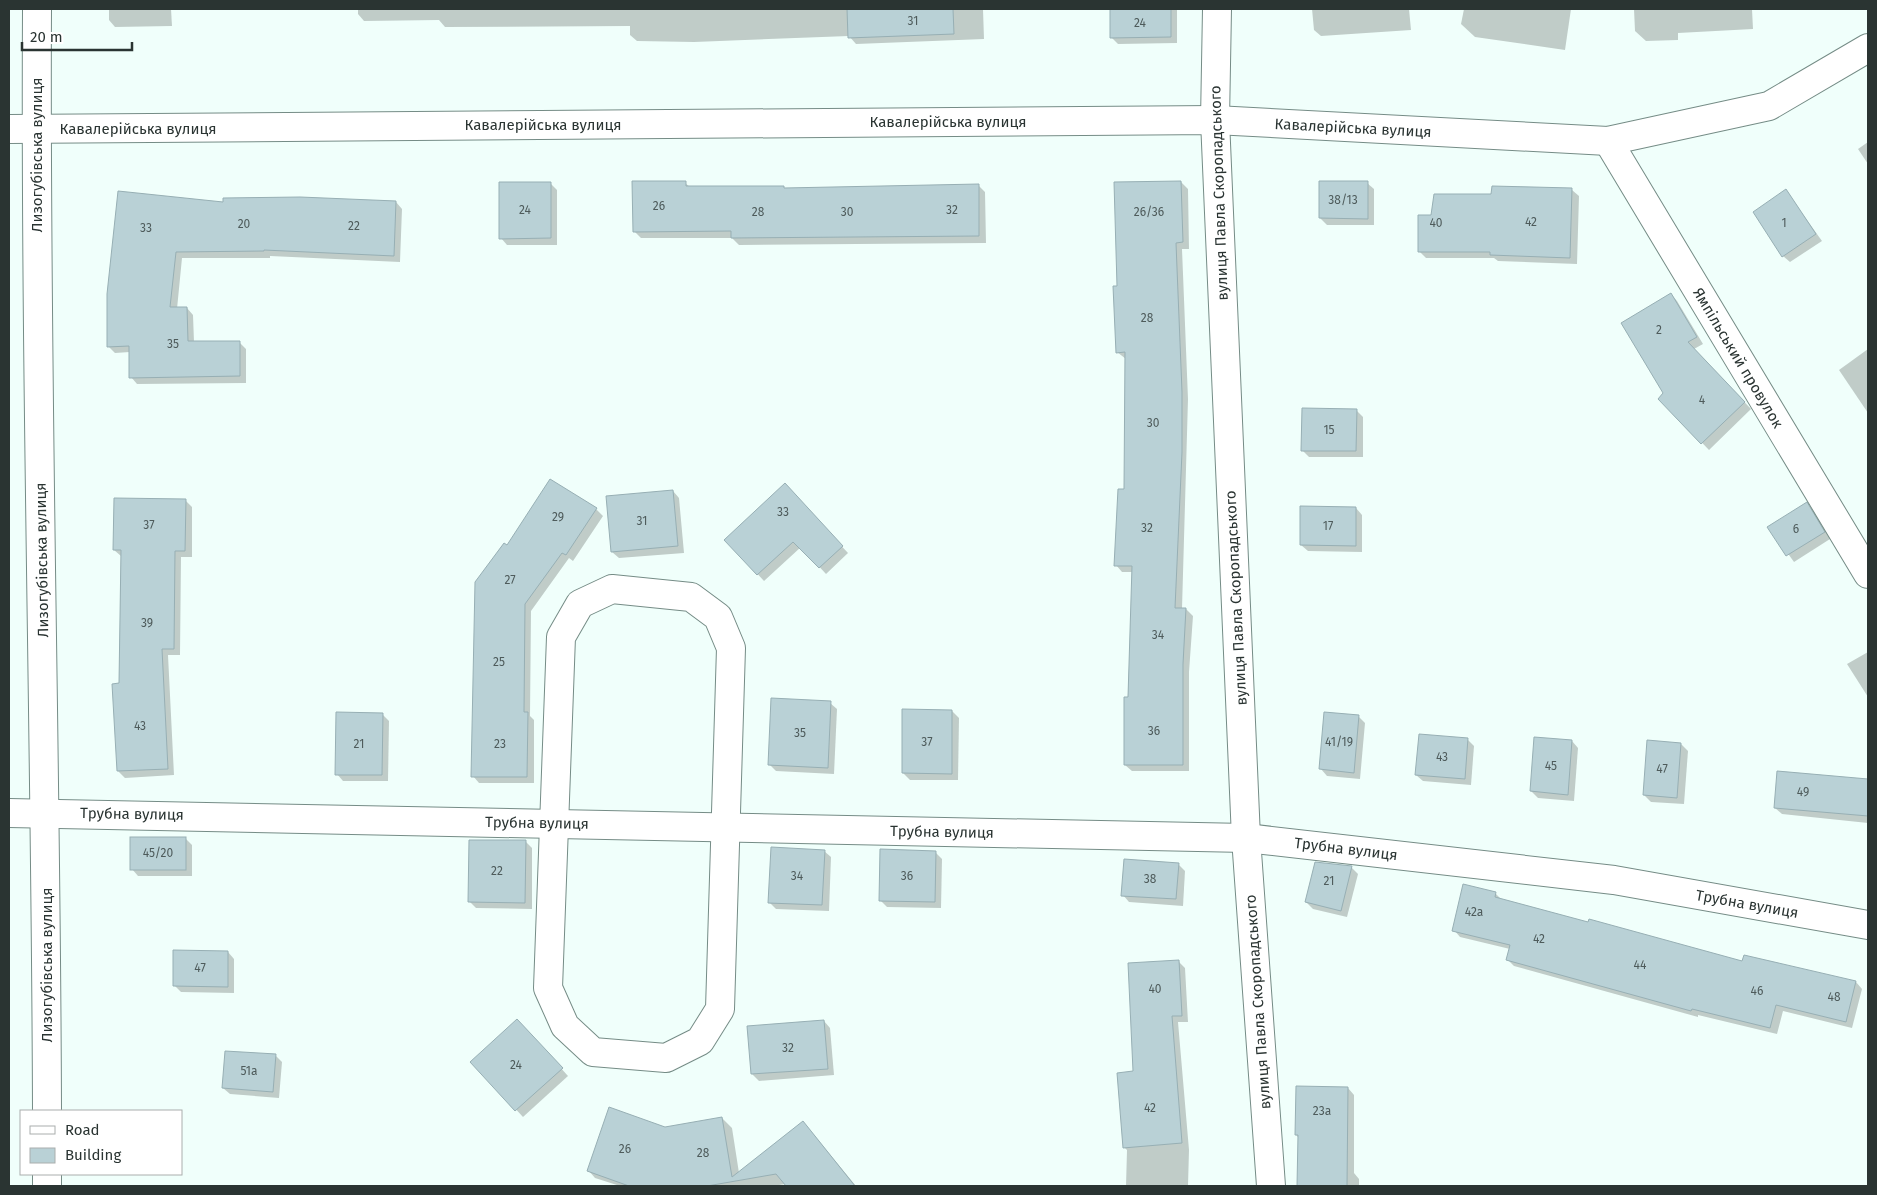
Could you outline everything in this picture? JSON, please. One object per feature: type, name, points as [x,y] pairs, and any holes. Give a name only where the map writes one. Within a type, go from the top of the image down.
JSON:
[{"type":"street","name":"Лизогубівська вулиця","points":[[37,9],[36,129],[46,812],[47,1110]]},
{"type":"street","name":"вулиця Павла Скоропадського","points":[[1217,9],[1215,120],[1246,838],[1271,1186]]},
{"type":"street","name":"Кавалерійська вулиця","points":[[9,129],[1215,120],[1608,141],[1769,106],[1868,48]]},
{"type":"street","name":"Ямпільський провулок","points":[[1608,141],[1868,574]]},
{"type":"street","points":[[612,589],[691,597],[718,618],[731,648],[724,827],[720,1009],[700,1041],[666,1058],[593,1052],[565,1026],[548,988],[561,636],[580,604],[612,589]]},
{"type":"street","name":"Трубна вулиця","points":[[9,812],[1246,838],[1614,880],[1868,925]]},
{"type":"building","points":[[847,9],[953,9],[954,34],[848,38]]},
{"type":"building","points":[[1110,9],[1171,9],[1171,37],[1110,38]]},
{"type":"building","points":[[632,181],[686,181],[686,186],[784,186],[784,188],[979,184],[979,236],[731,238],[731,231],[633,232]]},
{"type":"building","points":[[1181,181],[1183,242],[1176,243],[1182,392],[1182,452],[1175,608],[1186,608],[1183,664],[1183,765],[1124,765],[1124,697],[1128,697],[1132,566],[1114,566],[1118,489],[1124,489],[1125,352],[1116,353],[1113,286],[1117,286],[1114,182]]},
{"type":"building","points":[[1319,181],[1368,181],[1368,219],[1319,218]]},
{"type":"building","points":[[499,182],[551,182],[551,238],[499,239]]},
{"type":"building","points":[[1492,186],[1572,188],[1570,258],[1490,255],[1490,252],[1418,252],[1418,215],[1431,215],[1434,194],[1491,194]]},
{"type":"building","points":[[1786,189],[1816,234],[1782,257],[1753,212]]},
{"type":"building","points":[[118,191],[223,202],[223,198],[300,197],[396,201],[394,256],[264,250],[176,252],[170,307],[187,307],[188,341],[240,341],[240,376],[129,378],[129,346],[107,347],[107,294]]},
{"type":"building","points":[[1671,293],[1697,337],[1688,342],[1745,402],[1701,444],[1658,399],[1663,393],[1621,323]]},
{"type":"building","points":[[1302,408],[1357,409],[1356,451],[1301,451]]},
{"type":"building","points":[[550,479],[597,508],[566,555],[562,553],[525,604],[524,712],[528,712],[527,777],[471,777],[475,582],[504,543],[507,545]]},
{"type":"building","points":[[785,483],[843,546],[819,568],[793,542],[757,575],[724,540]]},
{"type":"building","points":[[673,490],[678,546],[611,552],[606,496]]},
{"type":"building","points":[[114,498],[186,499],[185,551],[175,551],[174,649],[162,649],[168,769],[117,771],[112,684],[119,683],[121,550],[113,550]]},
{"type":"building","points":[[1807,502],[1825,532],[1786,556],[1767,527]]},
{"type":"building","points":[[1300,506],[1356,507],[1356,546],[1300,545]]},
{"type":"building","points":[[771,698],[831,701],[828,768],[768,765]]},
{"type":"building","points":[[902,709],[952,710],[952,774],[902,773]]},
{"type":"building","points":[[336,712],[383,713],[382,775],[335,775]]},
{"type":"building","points":[[1324,712],[1359,715],[1354,773],[1319,769]]},
{"type":"building","points":[[1419,734],[1468,738],[1465,779],[1415,775]]},
{"type":"building","points":[[1534,737],[1572,740],[1568,795],[1530,791]]},
{"type":"building","points":[[1647,740],[1681,743],[1677,798],[1643,795]]},
{"type":"building","points":[[1777,771],[1868,779],[1868,816],[1774,808]]},
{"type":"building","points":[[130,837],[186,837],[186,870],[130,870]]},
{"type":"building","points":[[469,840],[526,840],[525,903],[468,902]]},
{"type":"building","points":[[771,847],[825,850],[822,905],[768,903]]},
{"type":"building","points":[[880,849],[936,851],[935,902],[879,901]]},
{"type":"building","points":[[1124,859],[1179,863],[1176,899],[1121,896]]},
{"type":"building","points":[[1315,862],[1352,866],[1341,911],[1305,902]]},
{"type":"building","points":[[1463,884],[1496,892],[1495,897],[1588,922],[1589,919],[1742,961],[1744,955],[1856,981],[1846,1022],[1776,1005],[1770,1028],[1692,1009],[1691,1011],[1506,960],[1510,945],[1452,931]]},
{"type":"building","points":[[173,950],[228,951],[228,987],[173,986]]},
{"type":"building","points":[[1179,960],[1182,1016],[1172,1016],[1182,1143],[1123,1148],[1117,1073],[1133,1071],[1128,963]]},
{"type":"building","points":[[517,1019],[563,1068],[515,1111],[470,1062]]},
{"type":"building","points":[[824,1020],[828,1069],[751,1074],[747,1026]]},
{"type":"building","points":[[225,1051],[276,1054],[273,1092],[222,1088]]},
{"type":"building","points":[[1296,1086],[1348,1087],[1347,1186],[1297,1186],[1298,1135],[1295,1135]]},
{"type":"building","points":[[609,1107],[665,1127],[722,1117],[732,1177],[803,1121],[855,1186],[786,1186],[776,1174],[707,1186],[629,1186],[587,1171]]}]
